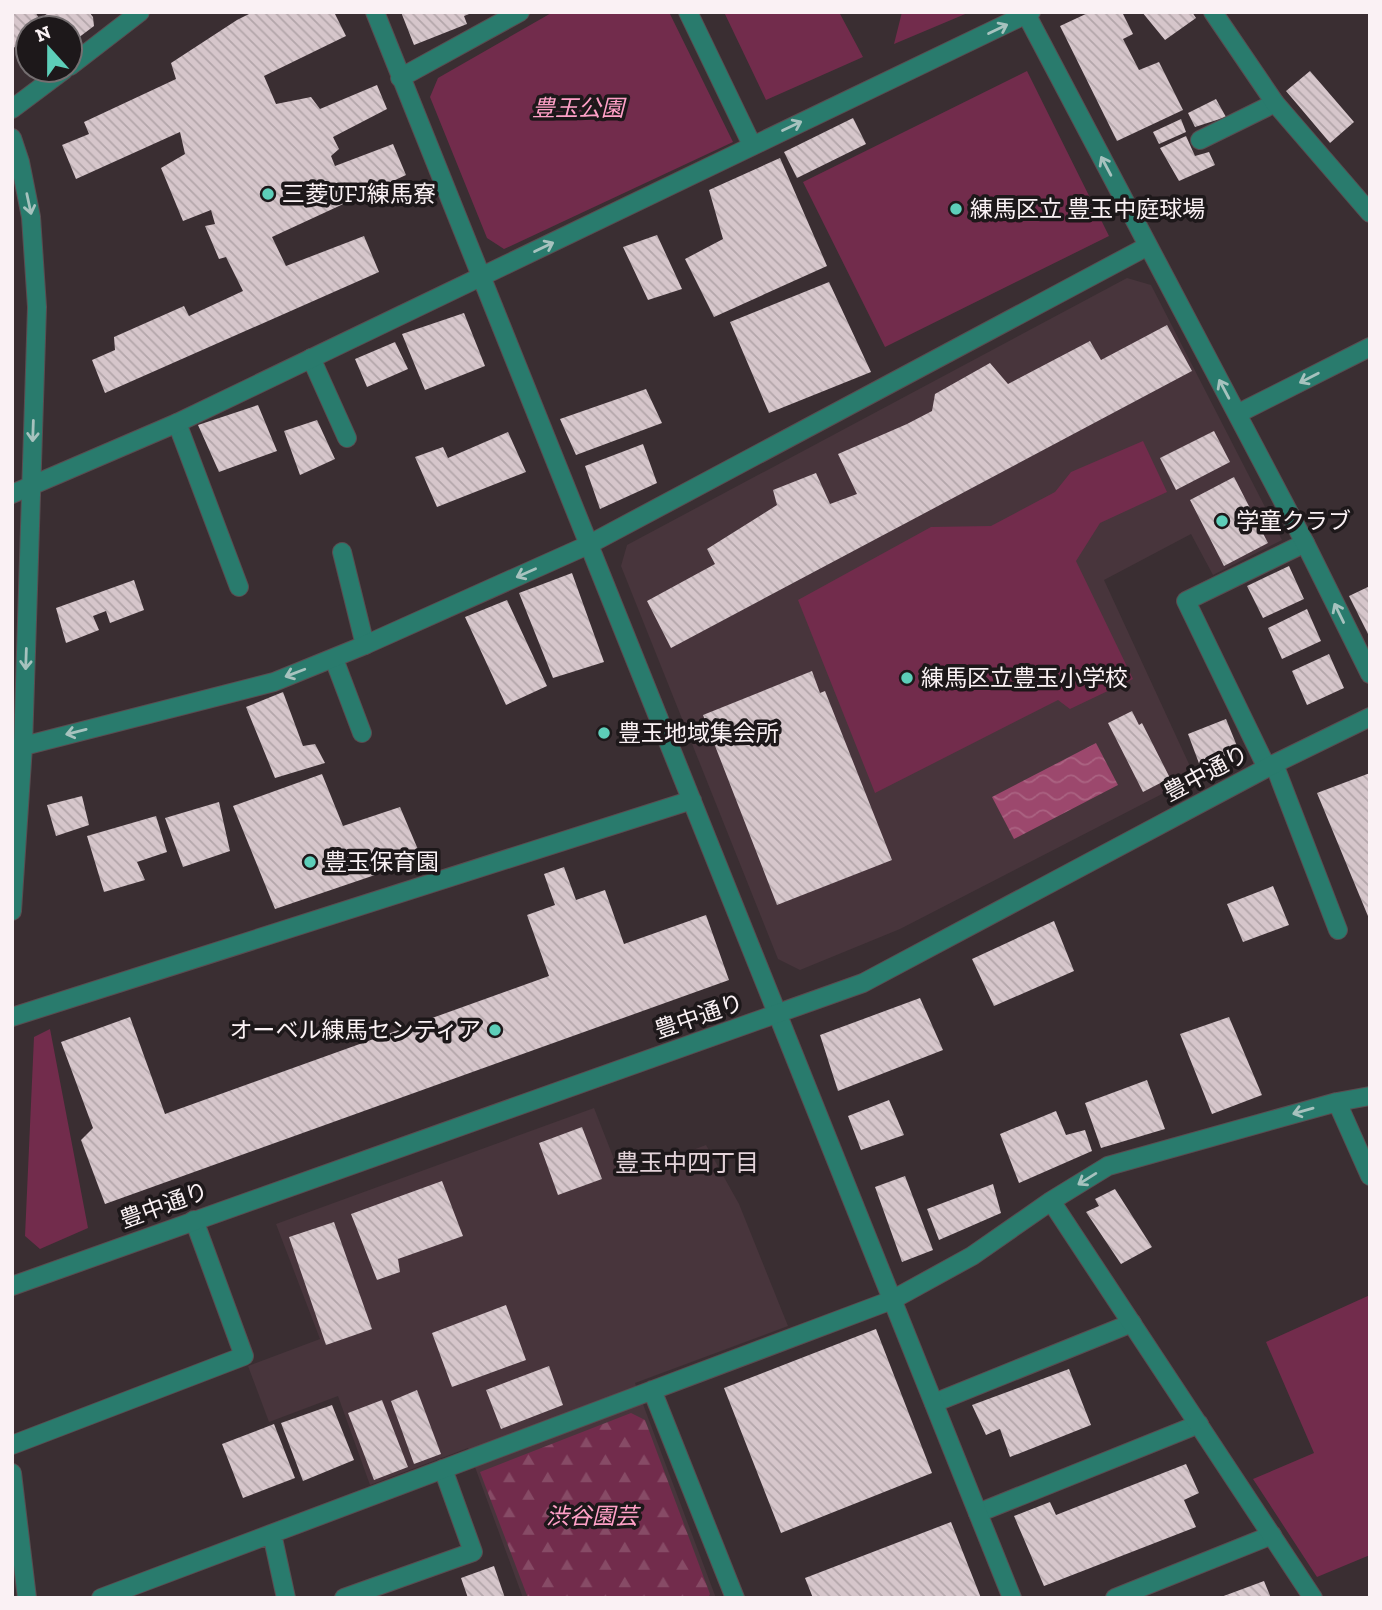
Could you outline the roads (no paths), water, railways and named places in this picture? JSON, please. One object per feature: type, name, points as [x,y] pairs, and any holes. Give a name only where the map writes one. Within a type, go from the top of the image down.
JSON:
[{"type":"street","points":[[84,55],[139,12]]},
{"type":"street","points":[[374,12],[1012,1598]]},
{"type":"street","points":[[400,78],[520,12]]},
{"type":"street","points":[[688,12],[752,145]]},
{"type":"street","points":[[1213,12],[1275,103],[1370,213]]},
{"type":"street","points":[[12,494],[177,423],[1028,13],[1305,543],[1370,674]]},
{"type":"street","points":[[12,109],[45,84]]},
{"type":"street","points":[[1200,140],[1275,103]]},
{"type":"street","points":[[12,138],[32,217],[37,307],[31,487],[20,613],[12,911]]},
{"type":"street","points":[[18,747],[274,682],[334,659],[588,545],[1149,246]]},
{"type":"street","points":[[1237,414],[1370,347]]},
{"type":"street","points":[[311,358],[346,438]]},
{"type":"street","points":[[177,423],[239,587]]},
{"type":"street","points":[[1305,543],[1186,601],[1270,766],[1338,930]]},
{"type":"street","points":[[342,552],[365,645]]},
{"type":"street","points":[[334,659],[362,733]]},
{"type":"street","name":"豊中通り","points":[[12,1286],[863,983],[1270,766],[1370,717]]},
{"type":"street","points":[[12,1017],[692,800]]},
{"type":"street","points":[[101,1598],[892,1300],[972,1256],[1051,1201],[1108,1166],[1337,1102],[1370,1096]]},
{"type":"street","points":[[1337,1102],[1370,1176]]},
{"type":"street","points":[[1051,1201],[1313,1598]]},
{"type":"street","points":[[12,1445],[244,1356],[194,1220]]},
{"type":"street","points":[[934,1403],[1132,1324]]},
{"type":"street","points":[[653,1390],[735,1598]]},
{"type":"street","points":[[978,1513],[1199,1424]]},
{"type":"street","points":[[344,1598],[473,1552],[443,1469]]},
{"type":"street","points":[[12,1473],[27,1598]]},
{"type":"street","points":[[272,1534],[286,1598]]},
{"type":"street","points":[[1115,1598],[1272,1535]]},
{"type":"water","points":[[1096,743],[1118,785],[1014,839],[992,797]]},
{"type":"place","name":"三菱UFJ練馬寮","points":[[268,194]]},
{"type":"place","name":"練馬区立 豊玉中庭球場","points":[[956,209]]},
{"type":"place","name":"学童クラブ","points":[[1222,521]]},
{"type":"place","name":"練馬区立豊玉小学校","points":[[907,678]]},
{"type":"place","name":"豊玉地域集会所","points":[[604,733]]},
{"type":"place","name":"豊玉保育園","points":[[310,862]]},
{"type":"place","name":"オーベル練馬センティア","points":[[495,1030]]},
{"type":"district","name":"豊玉中四丁目","points":[[687,1163]]},
{"type":"park label","name":"豊玉公園","points":[[578,108]]},
{"type":"park label","name":"渋谷園芸","points":[[592,1516]]}]
